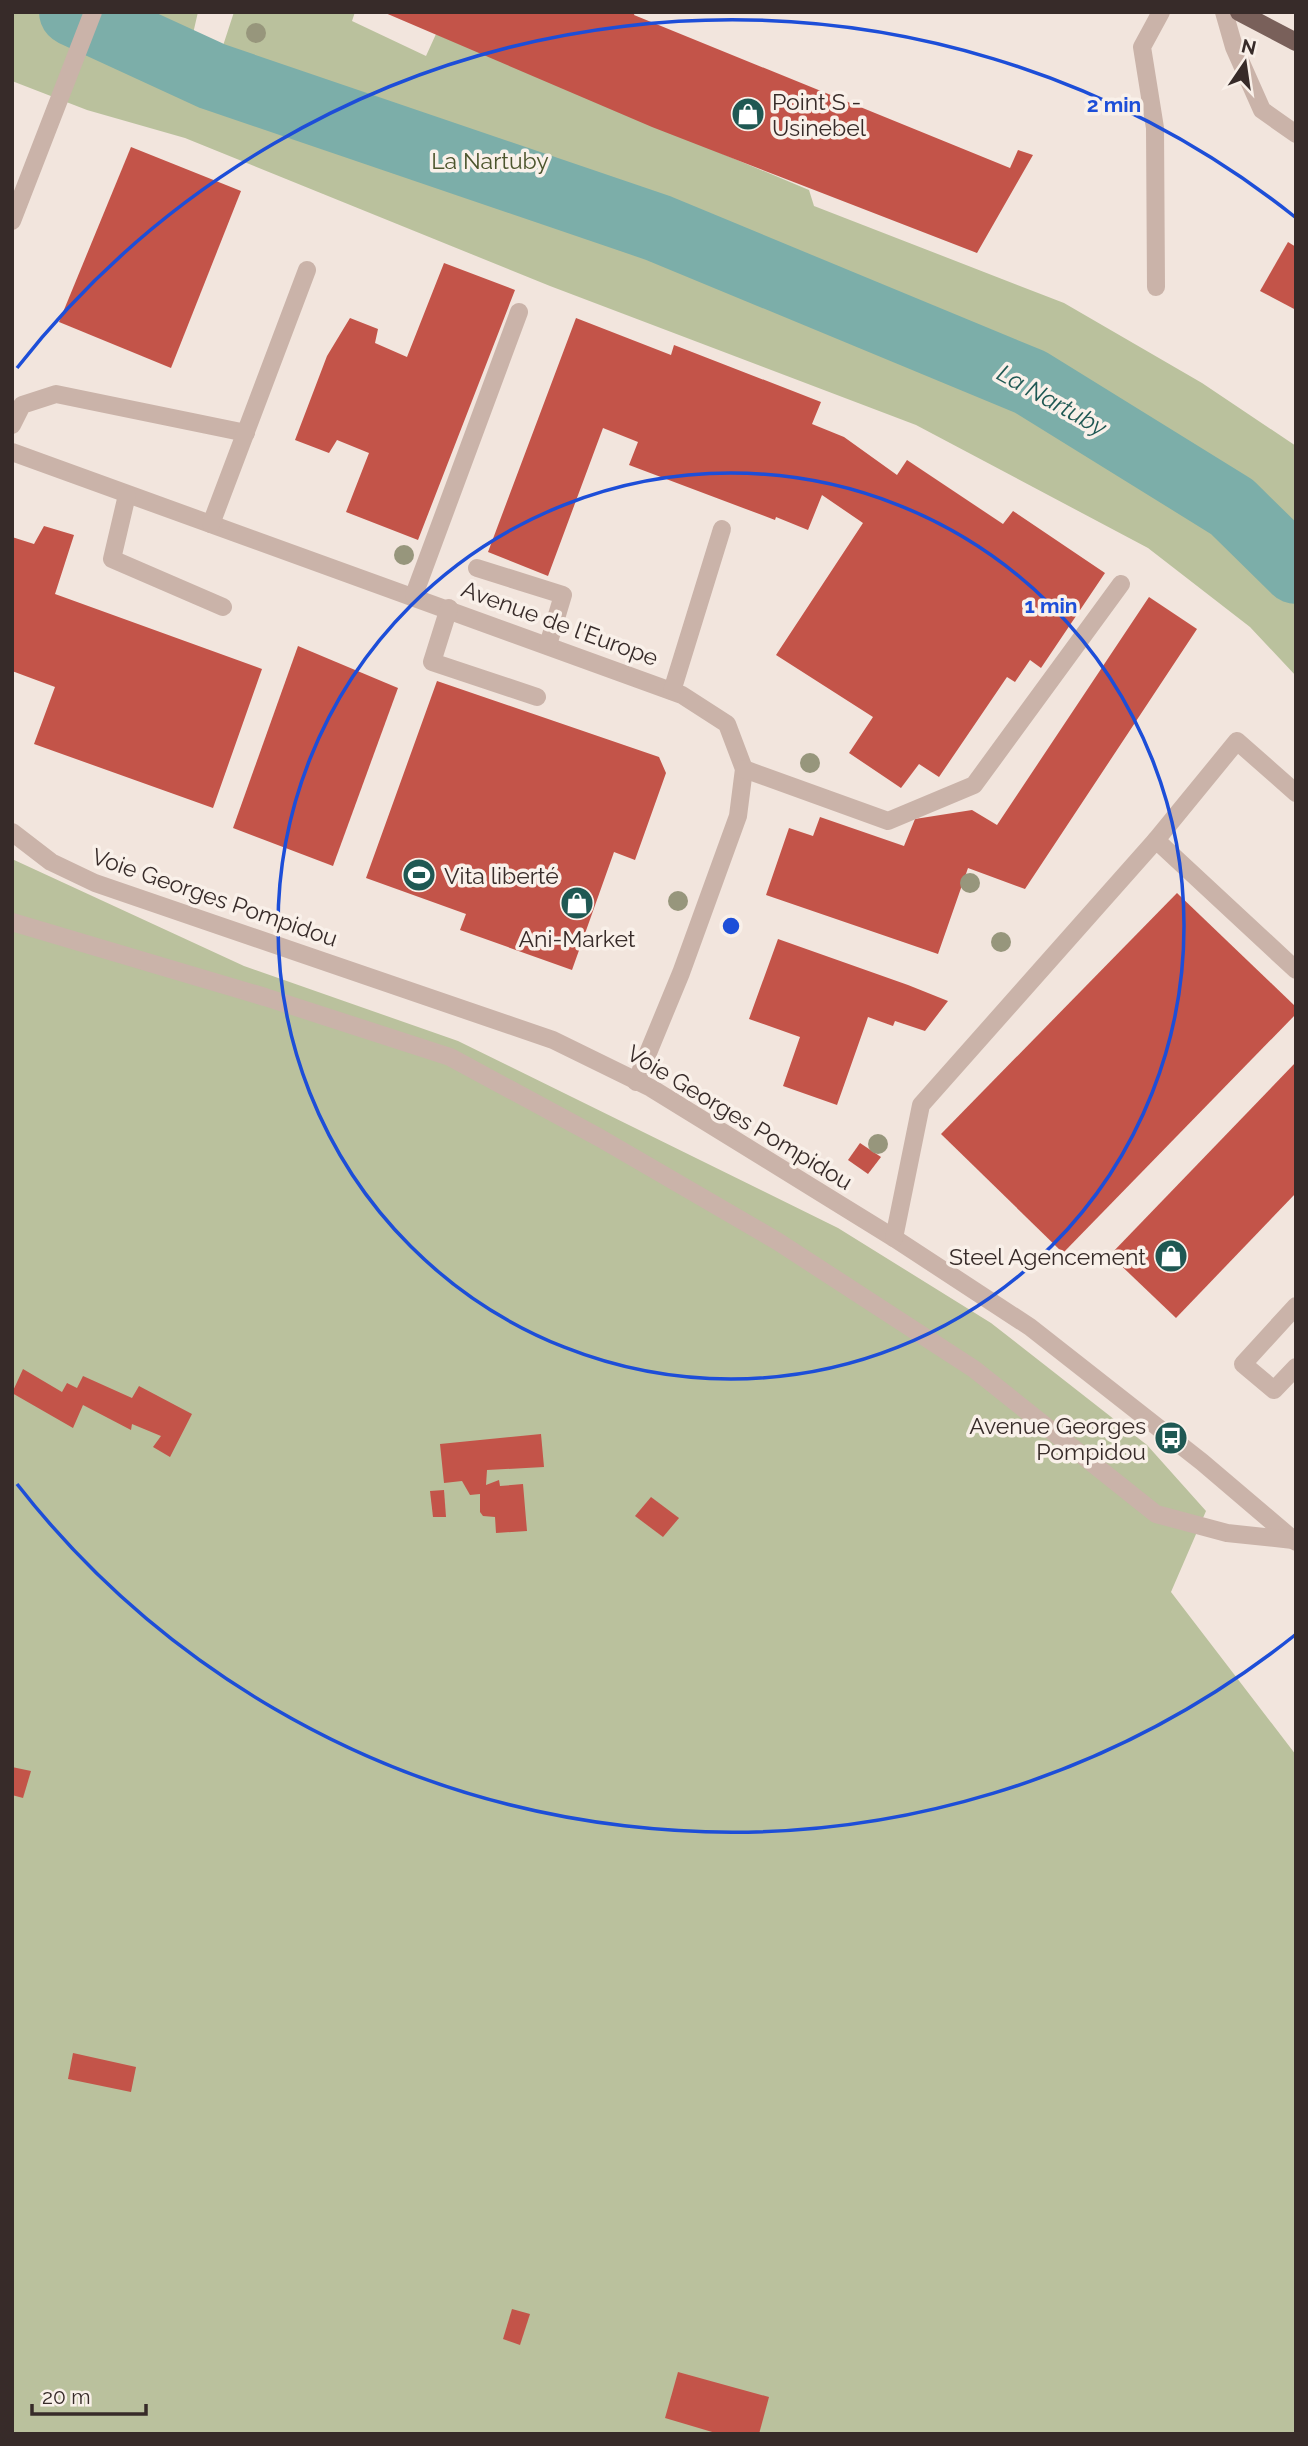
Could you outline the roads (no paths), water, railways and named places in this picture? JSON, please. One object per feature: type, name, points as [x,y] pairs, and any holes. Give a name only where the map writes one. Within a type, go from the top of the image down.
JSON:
[{"type":"main road","points":[[1239,12],[1296,42]]},
{"type":"street","points":[[12,221],[93,12]]},
{"type":"street","points":[[1156,288],[1155,128],[1142,47],[1161,12]]},
{"type":"street","points":[[1224,12],[1234,47],[1262,110],[1296,134]]},
{"type":"street","points":[[212,524],[307,270]]},
{"type":"street","points":[[414,595],[519,312]]},
{"type":"street","points":[[12,425],[23,405],[56,394],[246,433]]},
{"type":"street","name":"Avenue de l'Europe","points":[[12,452],[414,595],[672,691],[727,724],[744,769],[738,816],[681,973],[636,1082]]},
{"type":"street","points":[[127,495],[112,559],[223,607]]},
{"type":"street","points":[[672,691],[722,529]]},
{"type":"street","points":[[477,568],[563,595],[548,645]]},
{"type":"street","points":[[744,769],[888,821],[974,785],[1121,584]]},
{"type":"street","points":[[449,608],[432,662],[537,697]]},
{"type":"street","points":[[894,1238],[921,1105],[1156,840],[1237,741],[1296,793]]},
{"type":"street","name":"Voie Georges Pompidou","points":[[12,832],[51,862],[95,883],[554,1041],[636,1082],[894,1238],[1030,1327],[1202,1462],[1294,1541]]},
{"type":"street","points":[[1156,840],[1292,960]]},
{"type":"street","points":[[12,922],[265,997],[450,1057],[600,1138],[777,1241],[974,1369],[1156,1514],[1227,1533],[1294,1541]]},
{"type":"street","points":[[1296,1306],[1243,1364],[1274,1390],[1296,1367]]},
{"type":"waterway","name":"La Nartuby","points":[[73,12],[212,76],[658,228],[1030,382],[1232,507],[1296,570]]},
{"type":"place","name":"Point S - Usinebel","points":[[748,114]]},
{"type":"place","name":"Vita liberté","points":[[419,875]]},
{"type":"place","name":"Ani-Market","points":[[577,903]]},
{"type":"place","name":"Steel Agencement","points":[[1171,1256]]},
{"type":"place","name":"Avenue Georges Pompidou","points":[[1171,1438]]}]
